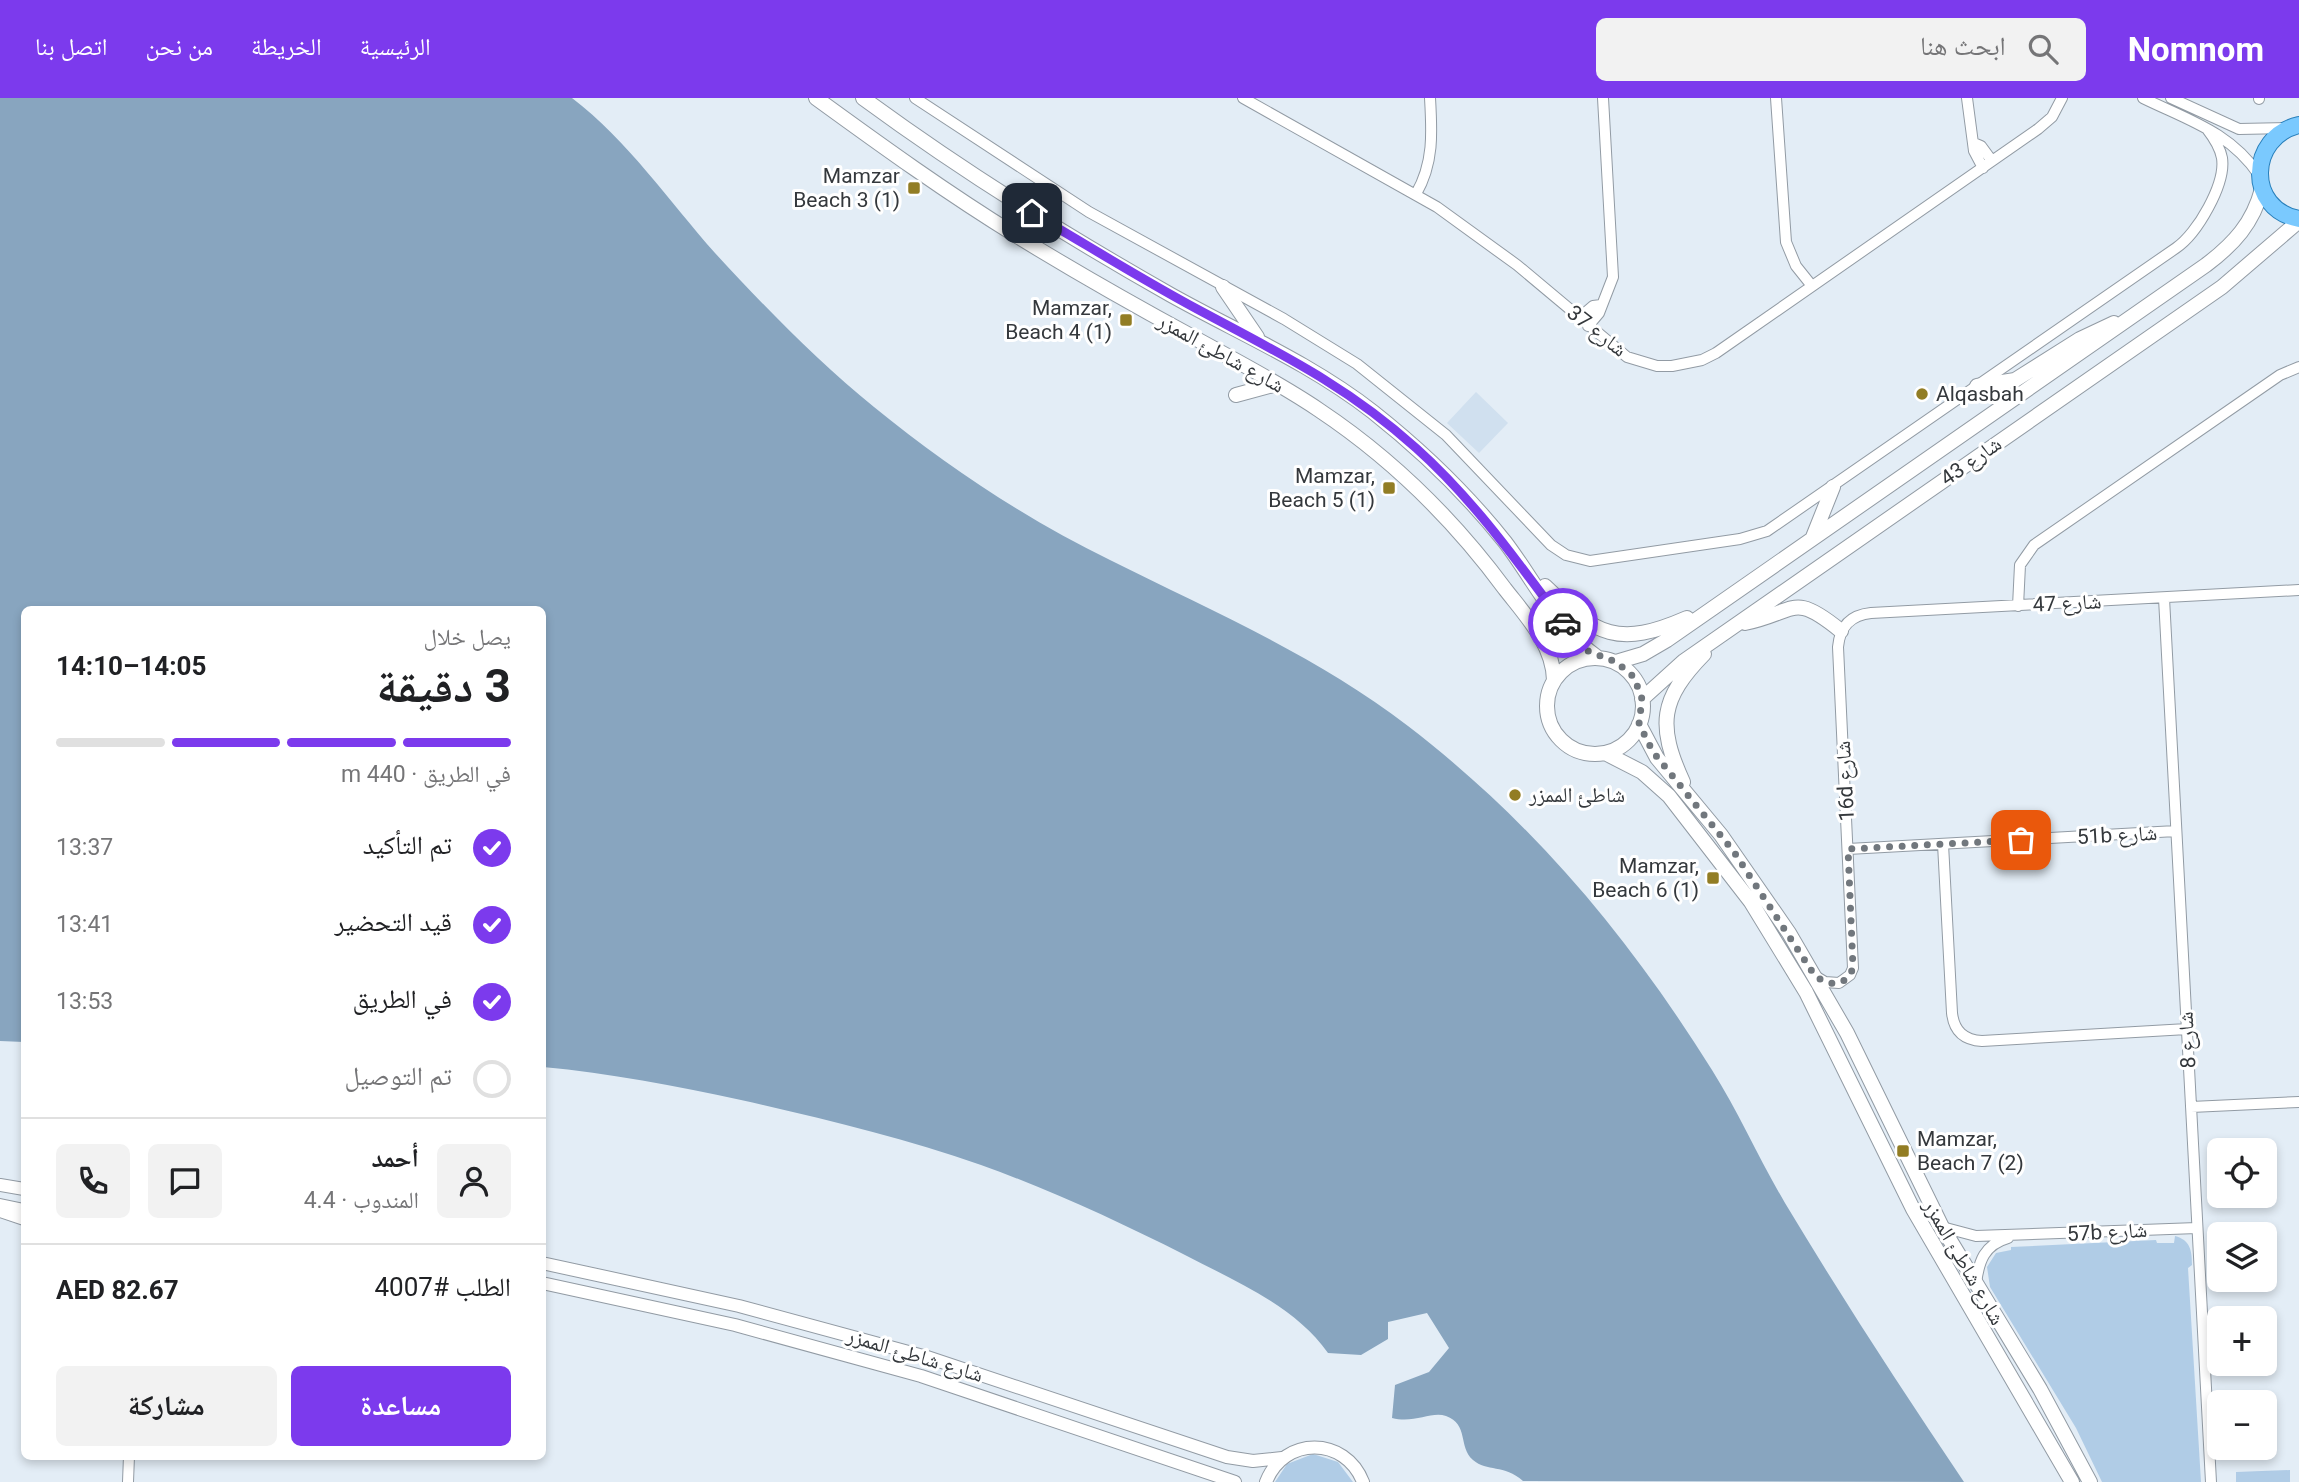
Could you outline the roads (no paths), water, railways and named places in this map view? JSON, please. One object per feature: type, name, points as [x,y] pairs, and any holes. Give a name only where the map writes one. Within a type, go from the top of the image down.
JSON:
[{"type":"main road","name":"شارع شاطئ الممزر","points":[[816,98],[986,216],[1096,284],[1320,410],[1376,452],[1442,513],[1528,618],[1548,651],[1554,680]]},
{"type":"main road","name":"شارع شاطئ الممزر","points":[[863,98],[1032,213],[1197,309],[1319,374],[1394,429],[1455,486],[1522,566],[1572,636],[1597,657]]},
{"type":"main road","points":[[2293,126],[2266,147],[2260,182],[2274,207],[2299,220]]},
{"type":"main road","name":"شارع 43","points":[[1616,662],[1643,654],[1717,605],[2132,318],[2230,246],[2250,222],[2260,182]]},
{"type":"main road","name":"شارع 43","points":[[1642,699],[1673,669],[1732,627],[2222,287],[2299,220]]},
{"type":"main road","points":[[1223,287],[1257,339]]},
{"type":"main road","points":[[1977,386],[2015,380],[2097,330],[2132,318]]},
{"type":"main road","points":[[1236,395],[1277,384]]},
{"type":"main road","points":[[1812,539],[1833,487]]},
{"type":"main road","points":[[1522,566],[1579,618],[1611,633],[1646,633],[1717,605]]},
{"type":"main road","points":[[1690,796],[1668,745],[1667,709],[1680,681],[1732,627],[1797,606],[1818,612],[1842,631]]},
{"type":"main road","points":[[1597,657],[1616,662],[1634,677],[1642,699],[1639,724],[1626,742],[1605,753],[1582,752],[1572,748],[1555,733],[1547,713],[1547,701],[1554,680],[1576,661],[1597,657]]},
{"type":"main road","name":"شارع شاطئ الممزر","points":[[1639,724],[1657,758],[1690,796],[1763,892],[1815,976],[1847,1033],[1942,1227],[1975,1286],[2040,1389],[2090,1482]]},
{"type":"main road","name":"شارع شاطئ الممزر","points":[[1605,753],[1642,772],[1669,796],[1751,902],[1806,992],[1919,1220],[2072,1482]]},
{"type":"street","points":[[915,98],[1059,194],[1310,334],[1379,380],[1461,449],[1551,545],[1574,558],[1606,561],[1749,538],[1767,531],[2189,238],[2222,175],[2221,152],[2207,129]]},
{"type":"street","name":"شارع 37","points":[[1243,98],[1412,191],[1489,243],[1614,349],[1634,360],[1657,366],[1688,364],[1716,352],[2046,124],[2062,98]]},
{"type":"street","points":[[1412,191],[1424,173],[1432,147],[1430,98]]},
{"type":"street","points":[[1583,322],[1599,313],[1611,285],[1614,268],[1603,98]]},
{"type":"street","points":[[1776,98],[1786,242],[1796,266],[1812,286]]},
{"type":"street","points":[[1967,98],[1974,143],[1982,146],[1988,165]]},
{"type":"street","name":"شارع 37","points":[[2056,110],[2069,98]]},
{"type":"street","points":[[2143,98],[2234,144],[2260,182]]},
{"type":"street","points":[[2171,98],[2239,129],[2293,126]]},
{"type":"street","points":[[2018,606],[2020,565],[2034,545],[2280,374],[2299,367]]},
{"type":"street","name":"شارع 47","points":[[1842,631],[1854,617],[1862,614],[2299,590]]},
{"type":"street","name":"شارع 8","points":[[2164,598],[2211,1482]]},
{"type":"street","name":"16d شارع","points":[[1815,976],[1825,982],[1839,984],[1850,975],[1853,968],[1838,647],[1842,631]]},
{"type":"street","name":"51b شارع","points":[[1848,849],[2176,831]]},
{"type":"street","points":[[1943,844],[1952,1013],[1953,1022],[1964,1037],[1982,1041],[2187,1029]]},
{"type":"street","points":[[2191,1107],[2299,1102]]},
{"type":"street","points":[[0,1185],[21,1188]]},
{"type":"street","points":[[0,1205],[21,1209]]},
{"type":"street","points":[[0,1212],[21,1219]]},
{"type":"street","name":"57b شارع","points":[[1942,1227],[1966,1236],[2197,1228]]},
{"type":"street","name":"57b شارع","points":[[1975,1286],[1984,1253],[1998,1241],[2018,1236]]},
{"type":"street","name":"شارع شاطئ الممزر","points":[[546,1264],[729,1303],[916,1354],[1227,1457],[1253,1461],[1282,1458],[1294,1450],[1324,1447],[1350,1460],[1363,1482]]},
{"type":"street","name":"شارع شاطئ الممزر","points":[[546,1284],[721,1322],[921,1376],[1235,1482]]},
{"type":"street","points":[[1266,1482],[1282,1458]]},
{"type":"street","points":[[128,1460],[128,1482]]},
{"type":"place","name":"Mamzar Beach 3 (1)","points":[[914,188]]},
{"type":"place","name":"Mamzar, Beach 4 (1)","points":[[1126,320]]},
{"type":"place","name":"Alqasbah","points":[[1922,394]]},
{"type":"place","name":"Mamzar, Beach 5 (1)","points":[[1389,488]]},
{"type":"place","name":"شاطئ الممزر","points":[[1515,795]]},
{"type":"place","name":"Mamzar, Beach 6 (1)","points":[[1713,878]]},
{"type":"place","name":"Mamzar, Beach 7 (2)","points":[[1903,1151]]}]
